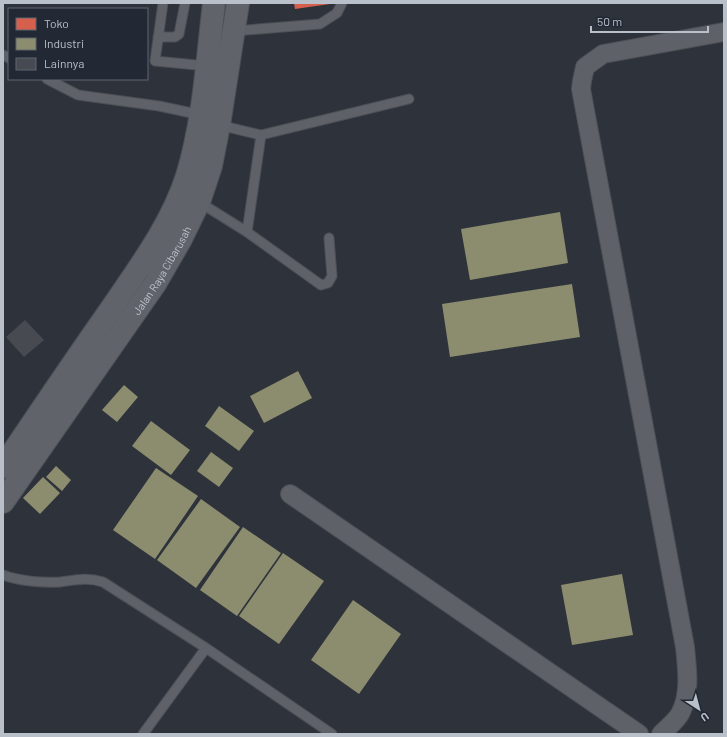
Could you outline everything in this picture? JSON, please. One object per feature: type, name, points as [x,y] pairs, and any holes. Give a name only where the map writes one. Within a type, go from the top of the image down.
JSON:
[{"type":"main road","name":"Jalan Raya Cibarusah","points":[[3,502],[155,284],[181,239],[199,202],[211,166],[207,66],[214,3]]},
{"type":"main road","name":"Jalan Raya Cibarusah","points":[[3,467],[159,236],[176,204],[186,176],[210,120],[234,31],[238,3]]},
{"type":"street","points":[[661,734],[680,715],[685,703],[688,681],[685,647],[583,97],[582,81],[586,67],[603,54],[724,32]]},
{"type":"street","points":[[290,494],[639,734]]},
{"type":"lane","points":[[163,3],[155,61],[171,64],[207,66]]},
{"type":"lane","points":[[158,37],[176,37],[179,34],[185,3]]},
{"type":"lane","points":[[234,31],[320,24],[337,13],[342,3]]},
{"type":"lane","points":[[49,80],[78,95],[159,106],[261,135],[409,99]]},
{"type":"lane","points":[[247,232],[261,135]]},
{"type":"lane","points":[[199,202],[247,232],[321,285],[328,283],[332,276],[329,238]]},
{"type":"lane","points":[[3,575],[26,580],[58,582],[92,579],[103,582],[206,648],[332,734]]},
{"type":"lane","points":[[143,734],[206,648]]},
{"type":"building: Toko","points":[[294,3],[330,3],[330,4],[295,9]]},
{"type":"building: Industri","points":[[560,212],[568,263],[470,280],[461,229]]},
{"type":"building: Industri","points":[[572,284],[580,337],[450,357],[442,304]]},
{"type":"building: Industri","points":[[298,371],[312,398],[264,423],[250,396]]},
{"type":"building: Industri","points":[[124,385],[138,397],[117,422],[102,410]]},
{"type":"building: Industri","points":[[219,406],[254,431],[239,451],[205,426]]},
{"type":"building: Industri","points":[[151,421],[190,450],[171,475],[132,446]]},
{"type":"building: Industri","points":[[211,452],[233,468],[219,487],[197,471]]},
{"type":"building: Industri","points":[[56,466],[71,480],[62,491],[46,477]]},
{"type":"building: Industri","points":[[156,468],[198,496],[155,559],[113,530]]},
{"type":"building: Industri","points":[[43,477],[60,493],[40,514],[23,498]]},
{"type":"building: Industri","points":[[201,499],[240,527],[196,588],[157,560]]},
{"type":"building: Industri","points":[[243,527],[281,553],[237,616],[200,590]]},
{"type":"building: Industri","points":[[283,553],[324,581],[279,644],[239,616]]},
{"type":"building: Industri","points":[[622,574],[633,635],[572,645],[561,585]]},
{"type":"building: Industri","points":[[353,600],[401,634],[359,694],[311,660]]},
{"type":"building: Lainnya","points":[[25,320],[44,340],[24,357],[6,337]]}]
